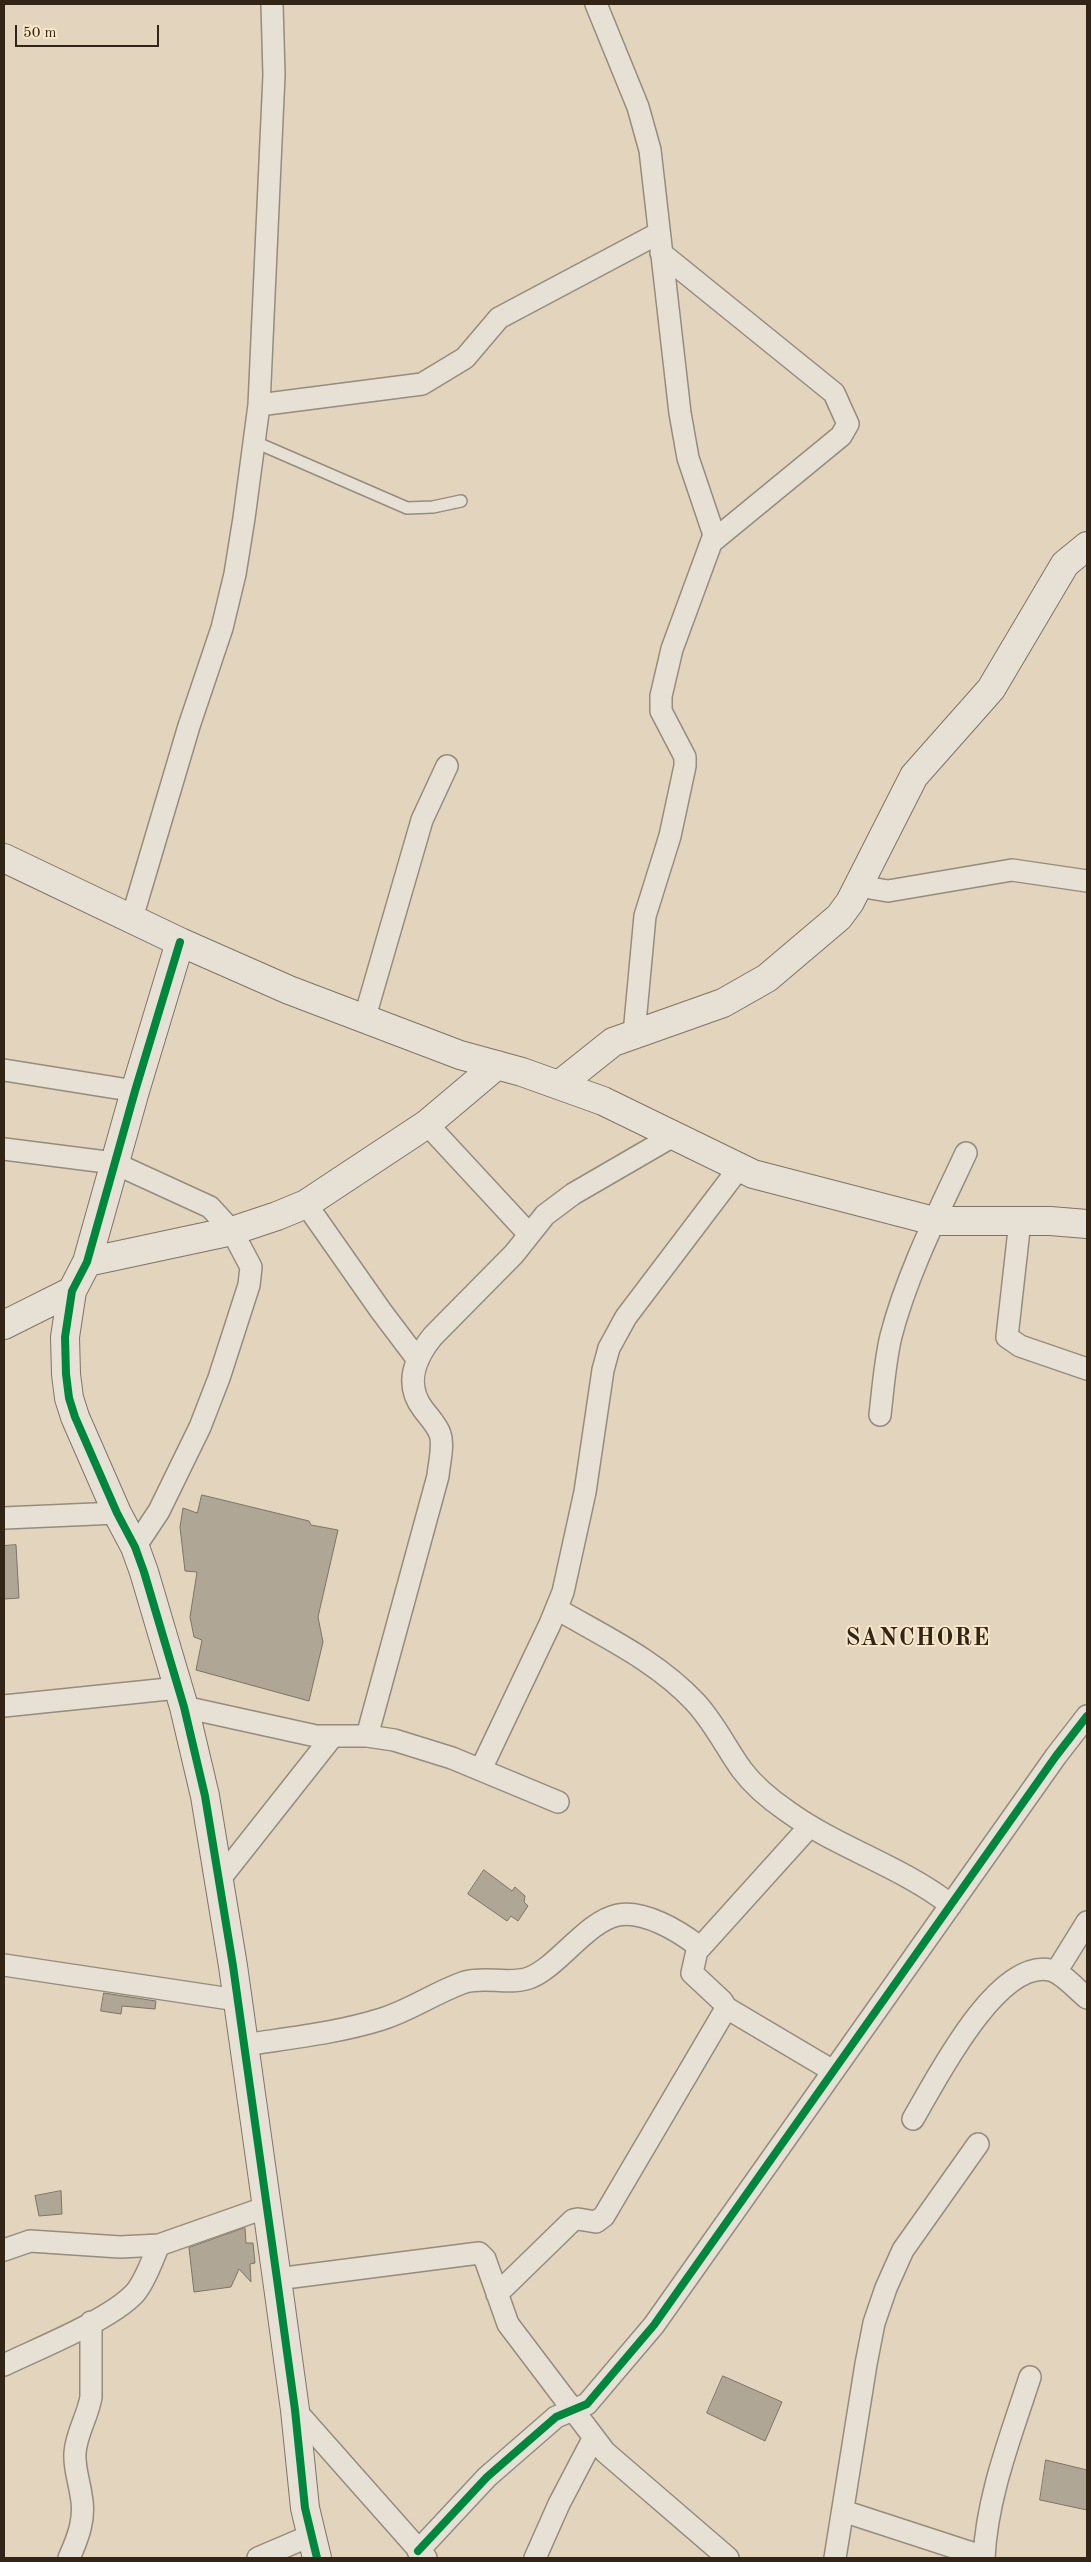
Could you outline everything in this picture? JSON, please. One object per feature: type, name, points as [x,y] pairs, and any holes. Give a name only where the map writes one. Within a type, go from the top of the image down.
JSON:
[{"type":"street","points":[[132,918],[227,610],[255,442],[259,405],[274,75],[272,4]]},
{"type":"street","points":[[596,4],[645,128],[681,422],[688,458],[712,529],[713,541],[672,649],[661,696],[661,710],[686,758],[670,836],[645,916],[634,1034]]},
{"type":"street","points":[[259,405],[422,384],[465,358],[498,318],[660,243]]},
{"type":"street","points":[[660,243],[834,393],[848,424],[841,436],[713,541]]},
{"type":"street","points":[[559,1085],[606,1046],[634,1034],[723,1003],[767,978],[839,917],[850,902],[914,776],[991,689],[1065,564],[1087,546]]},
{"type":"street","points":[[364,1020],[422,820],[447,766]]},
{"type":"street","points":[[4,858],[180,942],[364,1020],[460,1055],[497,1065],[604,1101],[753,1174],[934,1221],[1050,1221],[1087,1224]]},
{"type":"street","points":[[858,886],[888,891],[1012,870],[1087,881]]},
{"type":"street","points":[[180,942],[114,1163],[87,1262],[72,1291],[64,1355],[69,1398],[116,1513],[135,1547],[181,1698],[205,1796],[219,1880],[277,2279],[295,2410],[303,2490],[314,2546],[258,2558]]},
{"type":"street","points":[[87,1262],[232,1231],[306,1204],[427,1124],[497,1065]]},
{"type":"street","points":[[4,1070],[135,1091]]},
{"type":"street","points":[[427,1124],[528,1233]]},
{"type":"street","points":[[367,1736],[438,1476],[440,1434],[420,1406],[412,1389],[418,1360],[433,1336],[514,1254],[528,1233],[544,1215],[573,1194],[673,1136]]},
{"type":"street","points":[[4,1149],[114,1163],[210,1208],[232,1231],[251,1267],[249,1285],[219,1378],[200,1427],[159,1512],[135,1547]]},
{"type":"street","points":[[880,1415],[892,1331],[934,1221],[966,1153]]},
{"type":"street","points":[[481,1770],[557,1609],[568,1576],[585,1492],[603,1370],[609,1348],[631,1310],[739,1168]]},
{"type":"street","points":[[306,1204],[380,1311],[418,1360]]},
{"type":"street","points":[[1020,1222],[1007,1338],[1020,1346],[1087,1368]]},
{"type":"street","points":[[4,1325],[72,1291]]},
{"type":"street","points":[[4,1518],[116,1513]]},
{"type":"street","points":[[557,1609],[662,1671],[696,1703],[743,1771],[755,1784],[787,1811],[810,1826],[926,1885],[951,1904]]},
{"type":"street","points":[[4,1706],[181,1698],[316,1736],[367,1736],[394,1740],[481,1770],[558,1802]]},
{"type":"street","points":[[295,2410],[422,2554],[487,2477],[556,2417],[587,2404],[676,2296],[951,1904],[1056,1756],[1087,1716]]},
{"type":"street","points":[[219,1880],[332,1737]]},
{"type":"street","points":[[810,1826],[699,1949],[691,1969],[693,1977],[722,2001],[726,2007],[833,2071]]},
{"type":"street","points":[[244,2045],[370,2023],[397,2014],[465,1982],[531,1977],[582,1936],[617,1915],[631,1915],[654,1922],[681,1935],[699,1949]]},
{"type":"street","points":[[1056,1972],[1087,1922]]},
{"type":"street","points":[[4,1965],[236,2000]]},
{"type":"street","points":[[913,2120],[961,2036],[986,2006],[1011,1984],[1039,1970],[1056,1972],[1087,1998]]},
{"type":"street","points":[[497,2294],[573,2220],[596,2222],[604,2216],[726,2007]]},
{"type":"street","points":[[835,2558],[874,2323],[889,2280],[903,2250],[978,2144]]},
{"type":"street","points":[[4,2250],[30,2242],[120,2247],[159,2245],[267,2207]]},
{"type":"street","points":[[4,2365],[118,2307],[136,2291],[159,2245]]},
{"type":"street","points":[[277,2279],[478,2254],[485,2259],[512,2331],[575,2410],[594,2439],[612,2459],[728,2558]]},
{"type":"street","points":[[69,2558],[81,2530],[82,2520],[82,2497],[75,2470],[75,2455],[76,2443],[89,2409],[91,2397],[91,2322]]},
{"type":"street","points":[[843,2511],[984,2558],[989,2517],[1002,2464],[1030,2377]]},
{"type":"street","points":[[536,2558],[559,2504],[594,2439]]},
{"type":"lane","points":[[255,442],[407,508],[433,507],[461,501]]},
{"type":"building","points":[[202,1495],[309,1521],[311,1525],[338,1530],[318,1617],[323,1642],[309,1701],[196,1670],[202,1640],[194,1637],[190,1617],[197,1572],[185,1571],[180,1527],[183,1508],[197,1513]]},
{"type":"building","points":[[16,1545],[19,1598],[4,1599],[4,1546]]},
{"type":"building","points":[[484,1870],[512,1891],[515,1887],[525,1896],[524,1902],[528,1906],[518,1921],[511,1916],[507,1921],[468,1894]]},
{"type":"building","points":[[104,1993],[156,2001],[155,2009],[122,2006],[121,2014],[101,2011]]},
{"type":"building","points":[[61,2191],[62,2214],[39,2216],[35,2196]]},
{"type":"building","points":[[245,2228],[246,2243],[253,2243],[255,2263],[250,2264],[251,2282],[239,2269],[231,2287],[194,2292],[189,2248]]},
{"type":"building","points":[[723,2376],[782,2402],[765,2441],[707,2413]]},
{"type":"building","points":[[1046,2460],[1087,2470],[1087,2510],[1040,2500]]},
{"type":"cycle path","points":[[180,942],[135,1091],[87,1262],[72,1291],[65,1337],[66,1374],[69,1398],[75,1417],[117,1513],[135,1547],[144,1572],[184,1707],[205,1796],[233,1966],[277,2279],[295,2410],[305,2508],[317,2558]]},
{"type":"cycle path","points":[[418,2551],[487,2477],[556,2417],[587,2404],[654,2325],[1056,1756],[1087,1716]]},
{"type":"district","name":"SANCHORE","points":[[918,1639]]}]
